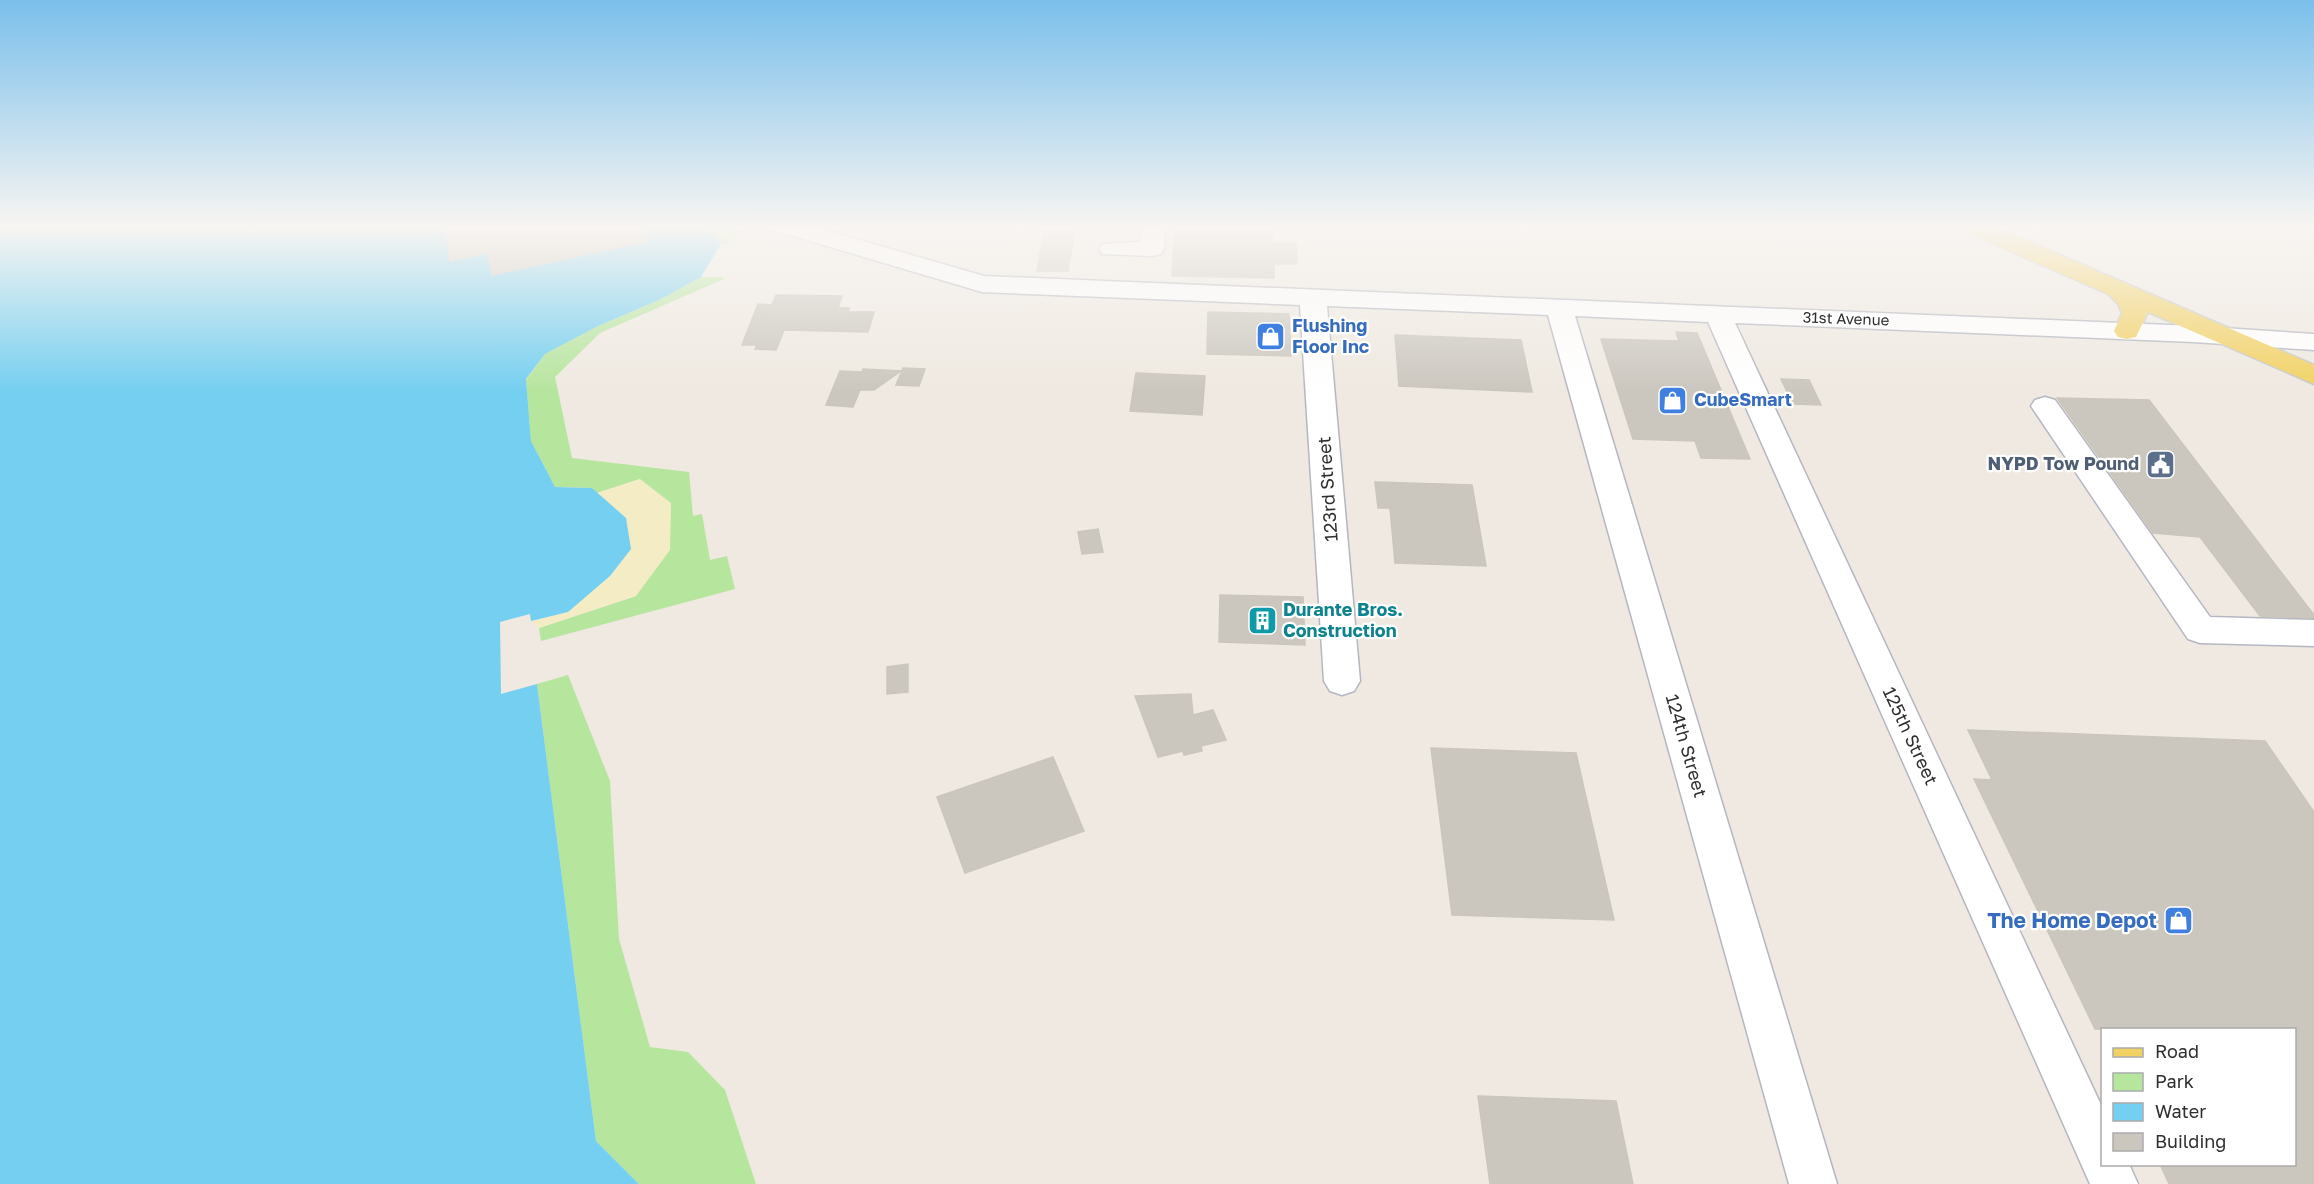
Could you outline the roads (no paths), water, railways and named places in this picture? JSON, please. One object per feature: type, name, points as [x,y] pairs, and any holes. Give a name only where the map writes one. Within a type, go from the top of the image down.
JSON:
[{"type":"main road","points":[[2098,280],[2314,375]]},
{"type":"main road","points":[[2144,280],[2314,353]]},
{"type":"main road","points":[[2116,288],[2130,301],[2135,313],[2127,331]]},
{"type":"street","name":"31st Avenue","points":[[969,280],[982,284],[2127,331],[2314,342]]},
{"type":"street","points":[[1106,289],[1107,280]]},
{"type":"street","name":"123rd Street","points":[[1313,298],[1342,681]]},
{"type":"street","name":"124th Street","points":[[1559,308],[1813,1184]]},
{"type":"street","name":"125th Street","points":[[1718,314],[2101,1154]]},
{"type":"street","points":[[2045,406],[2200,630],[2314,633]]},
{"type":"street","points":[[2106,1166],[2114,1184]]},
{"type":"water","points":[[0,280],[695,280],[659,300],[598,326],[545,354],[526,379],[531,441],[555,487],[592,488],[626,518],[631,549],[610,576],[568,612],[531,621],[530,614],[500,622],[501,694],[537,684],[596,1141],[639,1184],[0,1184]]},
{"type":"place","name":"Flushing Floor Inc","points":[[1271,336]]},
{"type":"place","name":"CubeSmart","points":[[1673,400]]},
{"type":"place","name":"NYPD Tow Pound","points":[[2160,464]]},
{"type":"place","name":"Durante Bros. Construction","points":[[1262,620]]},
{"type":"place","name":"The Home Depot","points":[[2178,921]]}]
